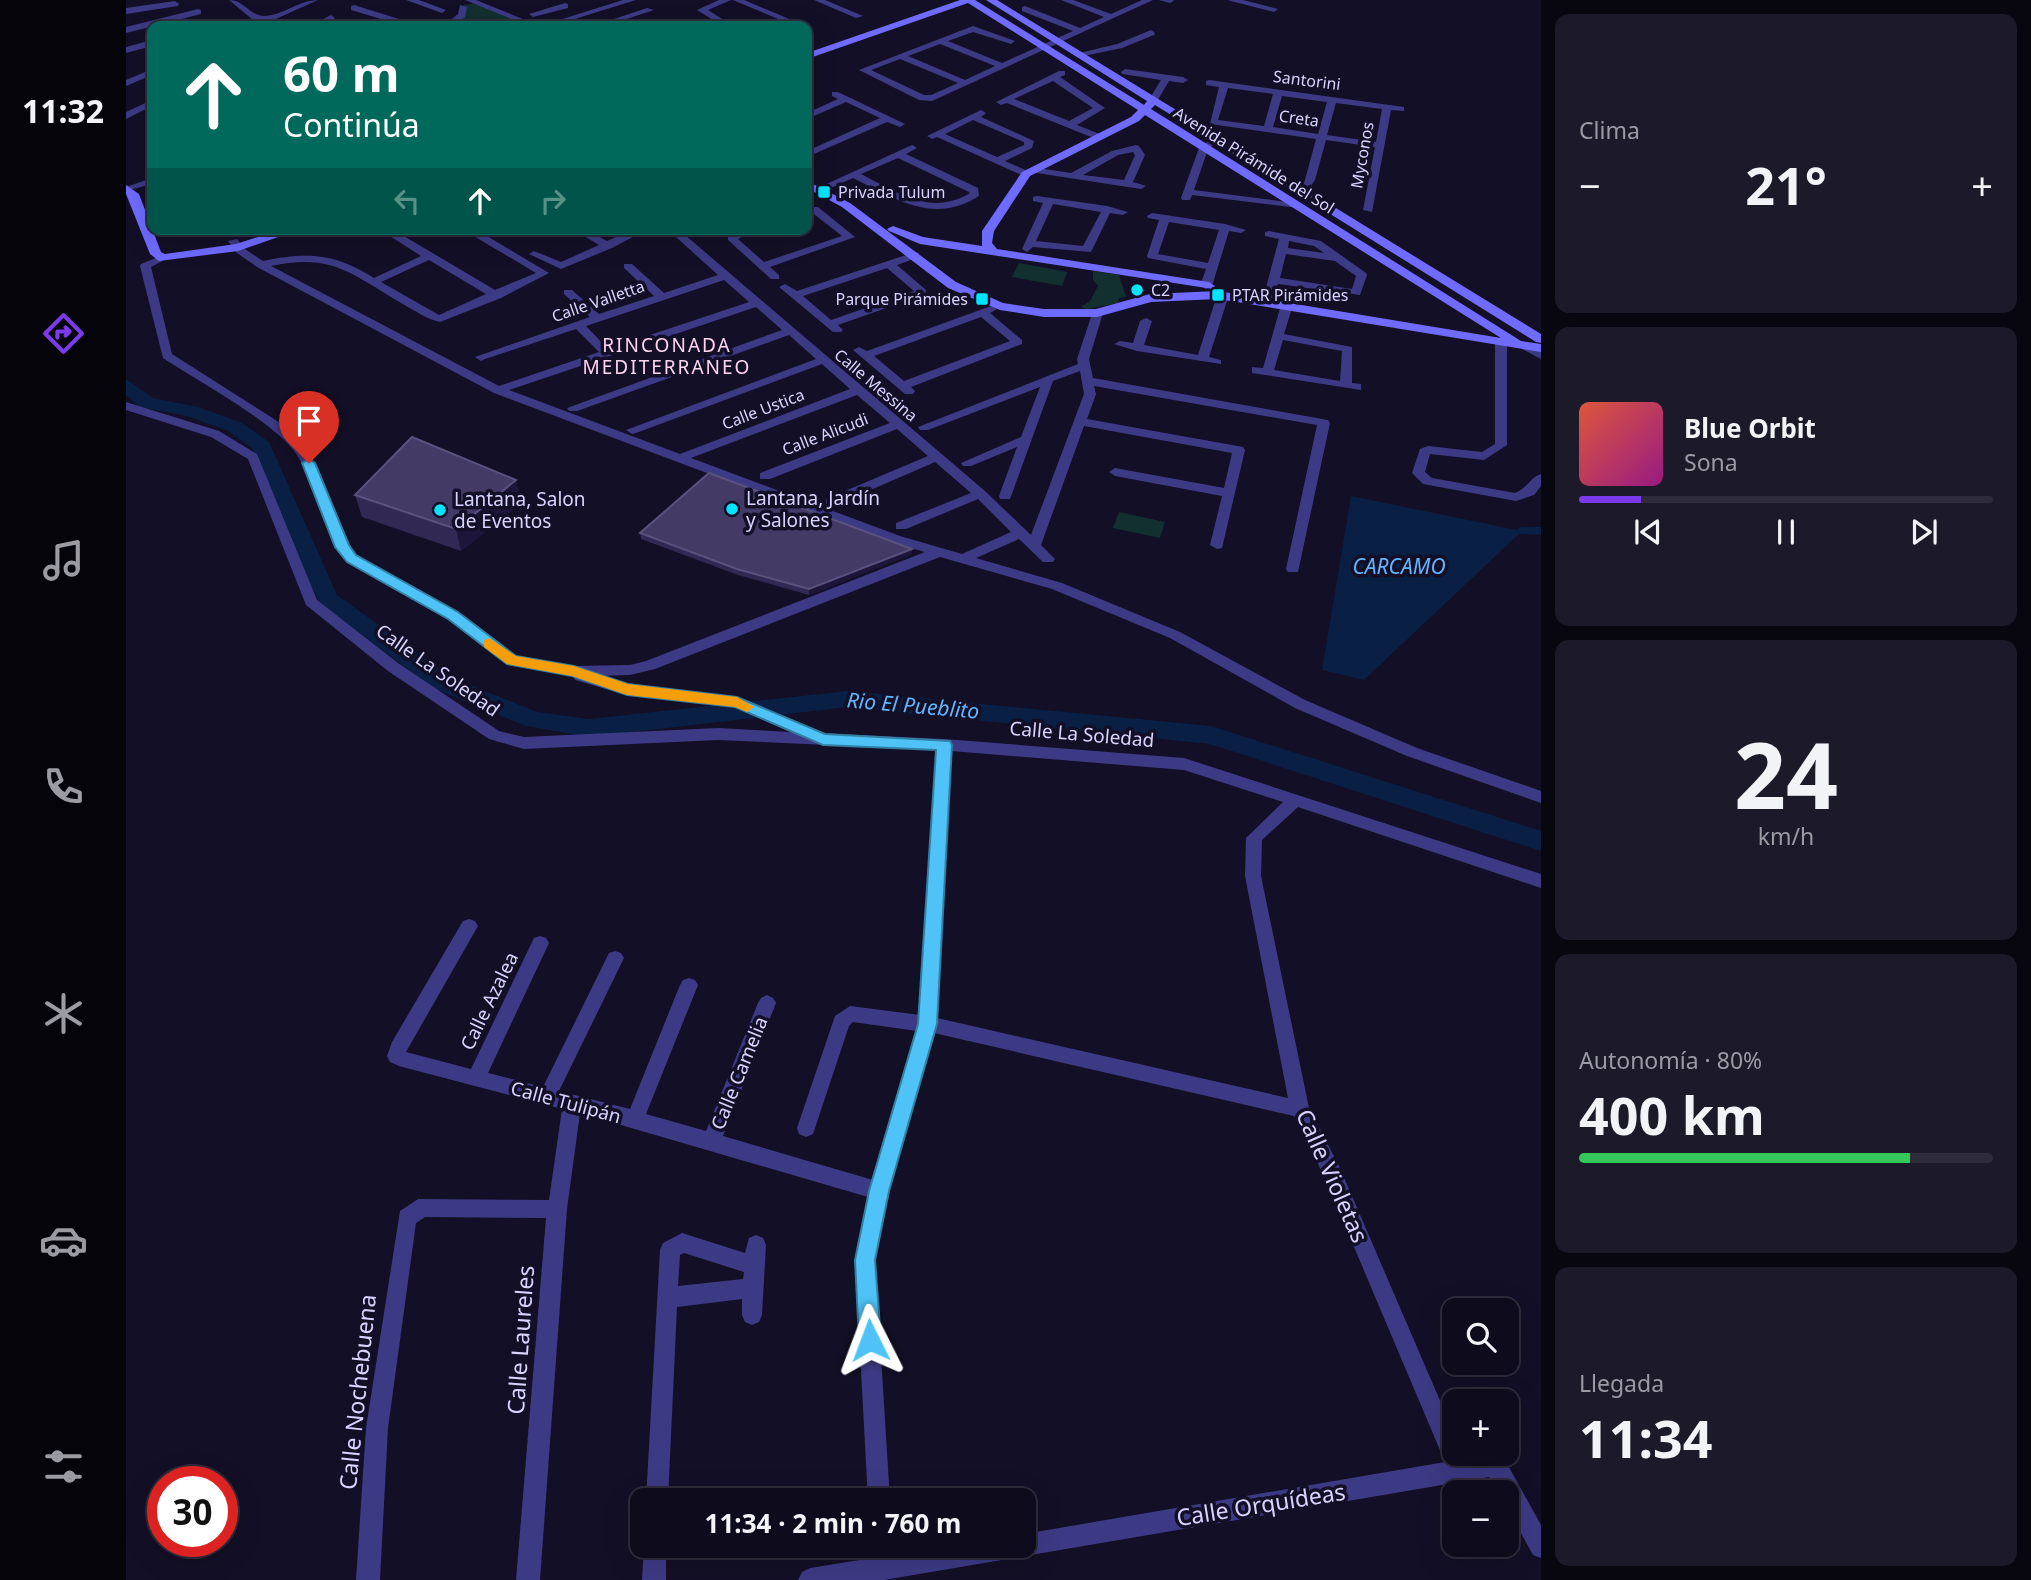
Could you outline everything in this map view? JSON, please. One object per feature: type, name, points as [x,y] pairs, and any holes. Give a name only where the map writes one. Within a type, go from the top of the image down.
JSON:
[{"type":"street","points":[[235,3],[253,0]]},
{"type":"street","points":[[235,3],[256,18],[269,19],[314,0]]},
{"type":"street","points":[[370,0],[354,8],[396,21]]},
{"type":"street","points":[[410,0],[442,10]]},
{"type":"street","points":[[454,0],[522,21]]},
{"type":"street","points":[[456,21],[473,4],[500,0]]},
{"type":"street","points":[[561,21],[632,0]]},
{"type":"street","points":[[720,21],[701,10],[727,0]]},
{"type":"street","points":[[737,0],[789,21]]},
{"type":"street","points":[[818,0],[859,16]]},
{"type":"street","points":[[897,0],[907,0]]},
{"type":"street","points":[[812,54],[971,2],[991,0]]},
{"type":"street","name":"Avenida Pirámide del Sol","points":[[991,0],[1541,341]]},
{"type":"street","points":[[1065,0],[1112,17]]},
{"type":"street","points":[[1011,41],[978,28],[863,70],[927,99],[1149,0]]},
{"type":"street","points":[[1231,0],[1273,9]]},
{"type":"street","points":[[126,11],[174,2],[193,13],[161,21]]},
{"type":"street","name":"Avenida Pirámide del Sol","points":[[971,2],[1302,207],[1501,337]]},
{"type":"street","points":[[533,14],[564,5]]},
{"type":"street","points":[[1025,9],[1081,30]]},
{"type":"street","points":[[606,21],[650,10]]},
{"type":"street","points":[[325,21],[331,18]]},
{"type":"street","points":[[126,30],[147,25]]},
{"type":"street","points":[[1079,54],[1119,46],[1151,33]]},
{"type":"street","points":[[939,41],[1002,66]]},
{"type":"street","points":[[126,50],[147,44]]},
{"type":"street","points":[[901,56],[966,83]]},
{"type":"street","points":[[1125,72],[1183,80]]},
{"type":"street","points":[[126,83],[147,74]]},
{"type":"street","points":[[1069,125],[1100,108],[1058,75],[1001,102],[1098,137]]},
{"type":"street","points":[[796,295],[947,244],[978,238],[988,231],[1029,172],[1145,111],[1166,78]]},
{"type":"street","name":"Santorini","points":[[1209,83],[1401,109]]},
{"type":"street","points":[[1040,84],[1084,98]]},
{"type":"street","name":"Creta","points":[[1224,85],[1213,122],[1380,145]]},
{"type":"street","points":[[1268,130],[1278,92]]},
{"type":"street","points":[[835,94],[900,124]]},
{"type":"street","points":[[812,114],[846,99]]},
{"type":"street","points":[[1301,193],[1310,180],[1319,137],[1332,99]]},
{"type":"street","name":"Myconos","points":[[1368,210],[1387,106]]},
{"type":"street","points":[[998,160],[1028,146],[1029,141],[977,115],[933,136],[1029,172],[1141,186]]},
{"type":"street","points":[[812,151],[888,118]]},
{"type":"street","points":[[1216,139],[1204,148],[1188,195],[1302,207]]},
{"type":"street","points":[[762,266],[850,237],[816,211],[858,176],[912,148]]},
{"type":"street","points":[[1073,176],[1115,153],[1136,148],[1140,155],[1127,184]]},
{"type":"street","points":[[858,176],[931,208],[950,208],[975,194],[974,190],[898,154]]},
{"type":"street","points":[[812,179],[838,192],[898,233],[947,244],[1206,286],[1271,292],[1356,293],[1362,275],[1339,258],[1309,240],[1269,234]]},
{"type":"street","points":[[147,183],[127,189],[152,247],[163,258]]},
{"type":"street","points":[[812,185],[838,192],[952,285],[1000,306],[1044,313],[1097,313],[1150,298],[1180,295]]},
{"type":"street","points":[[1037,199],[1123,212]]},
{"type":"street","points":[[1020,256],[1030,243],[1049,201]]},
{"type":"street","points":[[1030,243],[1087,250],[1107,209]]},
{"type":"street","points":[[1152,216],[1241,230]]},
{"type":"street","points":[[1165,218],[1152,256],[1212,267]]},
{"type":"street","points":[[1330,226],[1345,220]]},
{"type":"street","points":[[1206,286],[1225,227]]},
{"type":"street","points":[[988,231],[986,244],[993,251]]},
{"type":"street","points":[[235,244],[257,235]]},
{"type":"street","points":[[272,235],[163,258],[145,266],[167,356],[284,431],[296,442],[309,463],[342,547],[352,558],[453,616],[512,661],[574,671],[630,670],[650,665],[939,552]]},
{"type":"street","points":[[393,235],[496,296]]},
{"type":"street","points":[[261,265],[293,257],[317,256],[339,260],[440,319],[544,273],[478,235]]},
{"type":"street","points":[[499,235],[561,266],[631,235]]},
{"type":"street","points":[[589,235],[608,246]]},
{"type":"street","name":"Calle Messina","points":[[676,235],[980,494],[1048,559]]},
{"type":"street","points":[[735,235],[732,236],[733,240],[775,277]]},
{"type":"street","points":[[1271,292],[1285,237]]},
{"type":"street","points":[[235,244],[261,265],[499,390],[895,539],[1057,586],[1175,635],[1300,704],[1412,752],[1541,797]]},
{"type":"street","points":[[1282,250],[1339,258]]},
{"type":"street","points":[[373,282],[427,257]]},
{"type":"street","points":[[785,287],[834,328],[922,292],[892,262]]},
{"type":"street","points":[[628,266],[661,296]]},
{"type":"street","name":"Calle Valletta","points":[[481,357],[725,276]]},
{"type":"street","points":[[1143,276],[1152,288],[1150,298]]},
{"type":"street","points":[[1175,280],[1165,286],[1172,293],[1180,295],[1222,301],[1271,292],[1501,337],[1541,356]]},
{"type":"street","points":[[568,292],[597,318]]},
{"type":"street","points":[[1271,292],[1286,310],[1541,341]]},
{"type":"street","points":[[1202,360],[1222,301]]},
{"type":"street","points":[[499,390],[756,303]]},
{"type":"street","points":[[984,311],[1018,342],[908,390],[861,352],[984,311],[1000,306]]},
{"type":"street","points":[[1278,336],[1348,349],[1351,386],[1262,370],[1278,336],[1286,310]]},
{"type":"street","points":[[1034,546],[1090,394],[1083,359],[1097,313]]},
{"type":"street","points":[[1137,348],[1146,321]]},
{"type":"street","points":[[578,325],[607,355]]},
{"type":"street","points":[[573,408],[790,331]]},
{"type":"street","points":[[1501,337],[1501,445],[1488,455],[1479,457],[1428,450],[1424,452],[1418,473],[1428,481],[1511,497],[1526,495],[1541,478]]},
{"type":"street","points":[[1524,346],[1541,341]]},
{"type":"street","points":[[1120,344],[1217,362]]},
{"type":"street","points":[[632,430],[823,360]]},
{"type":"street","points":[[924,427],[1085,365]]},
{"type":"street","points":[[1005,496],[1048,380]]},
{"type":"street","points":[[1088,381],[1324,423],[1293,569]]},
{"type":"street","name":"Calle Ustica","points":[[680,458],[858,390]]},
{"type":"street","name":"Calle La Soledad","points":[[126,406],[215,434],[253,457],[310,602],[393,667],[494,735],[524,743],[718,734],[944,745],[1184,764],[1541,881]]},
{"type":"street","points":[[1080,422],[1236,449],[1240,452],[1217,545]]},
{"type":"street","name":"Calle Alicudi","points":[[765,476],[898,424]]},
{"type":"street","points":[[967,463],[1026,439]]},
{"type":"street","points":[[831,502],[937,457]]},
{"type":"street","points":[[1115,472],[1230,494]]},
{"type":"street","points":[[901,526],[980,494]]},
{"type":"street","points":[[962,559],[1022,532]]},
{"type":"street","points":[[574,671],[627,690],[737,702],[823,740]]},
{"type":"street","points":[[878,1488],[865,1260],[879,1191],[928,1024],[944,745]]},
{"type":"street","name":"Calle Violetas","points":[[1296,800],[1254,838],[1254,876],[1300,1109],[1332,1172],[1460,1472]]},
{"type":"street","name":"Calle Tulipán","points":[[469,926],[396,1055],[405,1060],[572,1105],[635,1119],[879,1191]]},
{"type":"street","name":"Calle Azalea","points":[[476,1078],[540,943]]},
{"type":"street","points":[[547,1097],[615,958]]},
{"type":"street","points":[[635,1119],[689,985]]},
{"type":"street","name":"Calle Camelia","points":[[711,1143],[767,1003]]},
{"type":"street","points":[[806,1128],[845,1016],[928,1024],[1300,1109]]},
{"type":"street","name":"Calle Laureles","points":[[528,1580],[557,1209],[572,1105]]},
{"type":"street","name":"Calle Nochebuena","points":[[368,1580],[377,1428],[405,1223],[411,1212],[425,1208],[557,1209]]},
{"type":"street","points":[[658,1488],[669,1254],[677,1243],[755,1255],[752,1315]]},
{"type":"street","points":[[666,1298],[753,1288]]},
{"type":"street","name":"Calle Orquídeas","points":[[1036,1543],[1460,1472],[1480,1466],[1497,1468],[1541,1547]]},
{"type":"street","points":[[654,1580],[655,1558]]},
{"type":"street","name":"Calle Orquídeas","points":[[816,1580],[880,1558]]},
{"type":"green space","points":[[477,3],[523,21],[456,21],[464,5]]},
{"type":"green space","points":[[1019,263],[1067,272],[1062,286],[1012,277]]},
{"type":"green space","points":[[1093,271],[1119,275],[1126,297],[1119,298],[1118,303],[1087,309],[1081,307],[1090,301],[1098,286],[1093,280]]},
{"type":"green space","points":[[1119,512],[1165,522],[1160,538],[1113,528]]},
{"type":"water","name":"CARCAMO","points":[[1351,496],[1522,531],[1364,680],[1322,670]]},
{"type":"building","points":[[412,437],[516,480],[456,529],[355,495]]},
{"type":"building","name":"Lantana, Jardín y Salones","points":[[709,473],[912,549],[809,589],[737,569],[640,533]]},
{"type":"waterway","name":"Rio El Pueblito","points":[[126,385],[147,403],[191,411],[235,427],[262,446],[310,563],[329,600],[443,683],[534,720],[589,728],[848,699],[1211,735],[1541,841]]},
{"type":"waterway","points":[[1522,531],[1541,531]]},
{"type":"slow traffic","points":[[489,643],[512,661],[536,667],[574,671],[627,690],[737,702],[747,707]]},
{"type":"place","name":"Privada Tulum","points":[[824,192]]},
{"type":"place","name":"C2","points":[[1137,290]]},
{"type":"place","name":"PTAR Pirámides","points":[[1218,295]]},
{"type":"place","name":"Parque Pirámides","points":[[982,299]]},
{"type":"place","name":"Lantana, Jardín y Salones","points":[[732,509]]},
{"type":"place","name":"Lantana, Salon de Eventos","points":[[440,510]]},
{"type":"district","name":"RINCONADA MEDITERRANEO","points":[[667,356]]},
{"type":"route","points":[[309,463],[342,547],[352,558],[366,569],[453,616],[512,661],[536,667],[574,671],[627,690],[737,702],[823,740],[944,745],[928,1024],[879,1191],[865,1260],[870,1340]]}]
